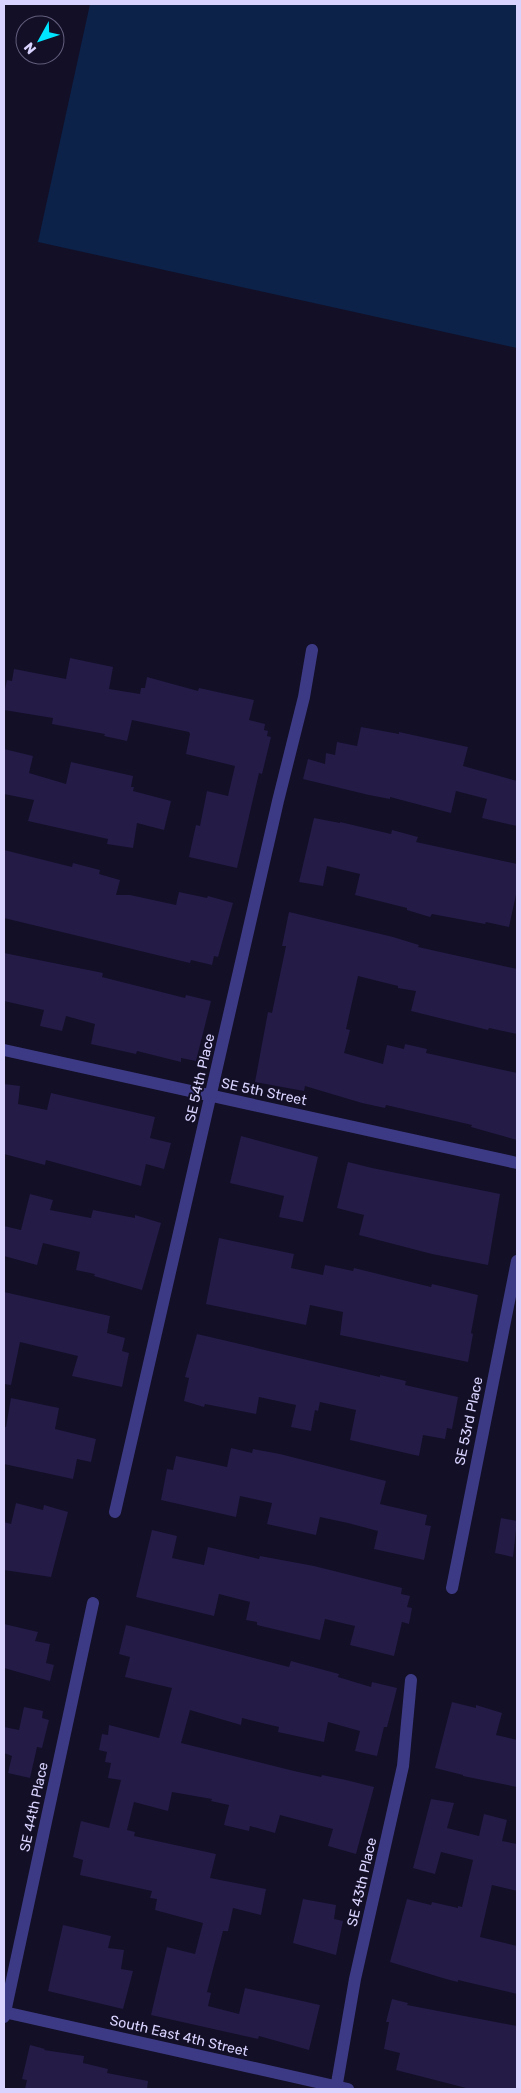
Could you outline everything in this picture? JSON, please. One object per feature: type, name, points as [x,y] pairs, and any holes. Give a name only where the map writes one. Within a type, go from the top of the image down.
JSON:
[{"type":"street","name":"SE 54th Place","points":[[115,1512],[212,1096],[278,801],[304,697],[312,650]]},
{"type":"street","name":"SE 5th Street","points":[[4,1050],[517,1163]]},
{"type":"street","name":"SE 53rd Place","points":[[452,1588],[517,1261]]},
{"type":"street","name":"SE 44th Place","points":[[4,2014],[93,1603]]},
{"type":"street","name":"SE 43th Place","points":[[340,2088],[355,1978],[403,1766],[411,1680]]},
{"type":"street","name":"South East 4th Street","points":[[4,2014],[340,2088]]},
{"type":"water","points":[[90,4],[517,4],[517,348],[38,242]]},
{"type":"building","points":[[70,658],[113,667],[109,689],[140,694],[141,688],[145,688],[147,677],[198,691],[199,688],[254,700],[249,720],[265,724],[264,730],[268,731],[267,736],[271,737],[262,774],[259,773],[237,868],[189,857],[196,825],[200,826],[207,791],[228,796],[235,766],[186,754],[189,732],[132,720],[127,741],[104,736],[105,734],[52,724],[53,718],[4,710],[4,694],[7,680],[12,681],[14,669],[66,679]]},
{"type":"building","points":[[361,727],[399,734],[399,732],[468,747],[463,766],[517,781],[517,826],[482,818],[487,799],[456,791],[451,813],[390,797],[390,799],[369,795],[303,779],[308,759],[325,764],[326,753],[335,755],[337,742],[357,746]]},
{"type":"building","points":[[4,749],[33,756],[29,773],[66,784],[71,762],[133,776],[131,787],[134,787],[133,791],[171,801],[164,830],[137,823],[133,848],[107,844],[108,839],[28,821],[34,800],[4,794]]},
{"type":"building","points":[[314,818],[391,834],[392,830],[418,837],[416,842],[517,864],[517,890],[509,927],[432,914],[430,917],[407,910],[407,908],[355,895],[360,874],[327,866],[323,886],[299,882]]},
{"type":"building","points":[[4,850],[72,867],[73,863],[100,870],[99,874],[120,880],[116,895],[130,895],[176,905],[179,892],[207,898],[208,896],[233,903],[218,957],[214,956],[212,965],[191,960],[190,963],[4,918]]},
{"type":"building","points":[[289,912],[393,937],[419,945],[418,947],[517,969],[517,1034],[489,1028],[488,1030],[411,1011],[416,991],[398,988],[398,986],[358,976],[346,1029],[350,1030],[344,1053],[383,1064],[387,1045],[404,1049],[405,1044],[427,1049],[426,1053],[517,1073],[517,1140],[471,1127],[472,1125],[386,1105],[385,1108],[362,1103],[305,1086],[304,1091],[255,1082],[268,1012],[272,1013],[286,946],[282,946]]},
{"type":"building","points":[[4,953],[103,973],[102,977],[185,998],[186,995],[211,1001],[196,1061],[181,1058],[181,1062],[137,1051],[136,1054],[91,1044],[95,1024],[66,1016],[62,1031],[40,1026],[44,1010],[4,1001]]},
{"type":"building","points":[[4,1084],[20,1086],[18,1104],[47,1110],[51,1093],[155,1117],[150,1138],[171,1143],[164,1169],[146,1164],[141,1186],[46,1160],[45,1165],[4,1154]]},
{"type":"building","points":[[241,1136],[318,1157],[303,1222],[279,1217],[284,1196],[230,1183]]},
{"type":"building","points":[[348,1162],[500,1194],[488,1265],[432,1254],[359,1235],[364,1215],[337,1208]]},
{"type":"building","points":[[30,1194],[53,1200],[50,1210],[91,1218],[93,1210],[135,1218],[135,1215],[161,1223],[142,1290],[94,1276],[95,1274],[76,1270],[80,1252],[43,1243],[37,1265],[4,1256],[4,1226],[21,1230]]},
{"type":"building","points":[[219,1238],[294,1254],[291,1268],[323,1275],[325,1265],[353,1271],[354,1268],[431,1287],[432,1284],[478,1295],[468,1362],[340,1335],[343,1312],[310,1305],[306,1325],[206,1304]]},
{"type":"building","points":[[4,1292],[110,1316],[107,1333],[125,1338],[122,1351],[129,1353],[122,1387],[72,1376],[78,1356],[20,1342],[11,1385],[4,1384]]},
{"type":"building","points":[[197,1334],[380,1377],[380,1375],[406,1381],[405,1385],[458,1397],[452,1429],[447,1428],[445,1439],[423,1435],[419,1456],[350,1440],[356,1410],[320,1402],[318,1411],[315,1410],[311,1431],[291,1427],[296,1405],[259,1397],[256,1414],[205,1404],[204,1407],[184,1401],[189,1378],[185,1377]]},
{"type":"building","points":[[11,1398],[59,1408],[55,1429],[96,1439],[91,1462],[77,1459],[73,1479],[4,1464],[4,1427],[6,1427]]},
{"type":"building","points":[[231,1448],[252,1453],[253,1449],[280,1454],[386,1481],[380,1504],[427,1515],[425,1525],[431,1526],[424,1560],[374,1549],[378,1531],[348,1523],[320,1517],[316,1535],[267,1524],[272,1503],[240,1496],[236,1517],[161,1500],[167,1469],[173,1470],[176,1456],[227,1467]]},
{"type":"building","points":[[16,1503],[43,1510],[44,1505],[68,1512],[51,1577],[4,1570],[4,1522],[11,1524]]},
{"type":"building","points":[[501,1518],[517,1521],[513,1557],[495,1553]]},
{"type":"building","points":[[152,1530],[177,1536],[172,1558],[204,1565],[208,1547],[259,1559],[260,1556],[314,1566],[402,1588],[401,1594],[410,1596],[407,1607],[412,1608],[409,1624],[402,1622],[394,1656],[350,1645],[355,1626],[325,1619],[320,1640],[257,1625],[257,1622],[246,1620],[250,1602],[219,1594],[214,1616],[136,1597]]},
{"type":"building","points":[[4,1624],[38,1632],[35,1641],[50,1644],[46,1663],[54,1665],[50,1681],[4,1668]]},
{"type":"building","points":[[126,1625],[289,1667],[291,1661],[339,1674],[338,1677],[371,1687],[372,1682],[397,1688],[377,1756],[355,1751],[360,1731],[328,1722],[324,1742],[278,1732],[279,1727],[242,1718],[241,1725],[190,1710],[181,1743],[294,1771],[321,1777],[322,1775],[374,1787],[356,1854],[328,1846],[333,1829],[280,1815],[275,1833],[250,1826],[249,1831],[224,1825],[229,1805],[211,1801],[212,1799],[172,1792],[168,1811],[134,1802],[127,1830],[135,1832],[134,1836],[216,1854],[210,1878],[266,1889],[261,1915],[233,1908],[228,1931],[223,1931],[207,1992],[211,1993],[208,2006],[239,2014],[245,1988],[320,2005],[309,2050],[259,2036],[258,2039],[151,2015],[167,1947],[195,1954],[203,1923],[155,1910],[157,1899],[150,1898],[152,1891],[80,1875],[83,1860],[73,1857],[81,1821],[109,1828],[121,1780],[108,1778],[111,1763],[105,1762],[107,1752],[99,1750],[102,1734],[108,1735],[109,1725],[159,1738],[172,1688],[125,1677],[130,1657],[119,1654]]},
{"type":"building","points":[[452,1702],[476,1708],[476,1705],[502,1713],[496,1735],[517,1740],[517,1787],[435,1768]]},
{"type":"building","points":[[24,1707],[43,1711],[42,1718],[49,1720],[42,1748],[37,1747],[30,1778],[8,1773],[12,1756],[4,1753],[4,1727],[19,1730]]},
{"type":"building","points":[[431,1799],[454,1803],[447,1828],[479,1836],[484,1814],[507,1820],[502,1841],[517,1844],[517,1891],[492,1885],[480,1937],[517,1946],[517,1994],[458,1980],[458,1982],[446,1979],[390,1962],[407,1899],[431,1905],[432,1902],[458,1908],[458,1906],[462,1907],[473,1860],[441,1852],[435,1874],[413,1868]]},
{"type":"building","points":[[303,1899],[336,1905],[334,1919],[343,1921],[336,1955],[293,1943]]},
{"type":"building","points":[[63,1925],[111,1936],[108,1948],[124,1950],[121,1969],[133,1971],[123,2009],[48,1991]]},
{"type":"building","points":[[392,1999],[408,2003],[407,2005],[517,2026],[517,2089],[470,2089],[396,2070],[400,2053],[384,2049],[389,2022],[386,2022]]},
{"type":"building","points":[[30,2045],[44,2050],[84,2056],[83,2063],[108,2069],[107,2073],[148,2081],[147,2089],[25,2089],[27,2080],[22,2079]]}]
